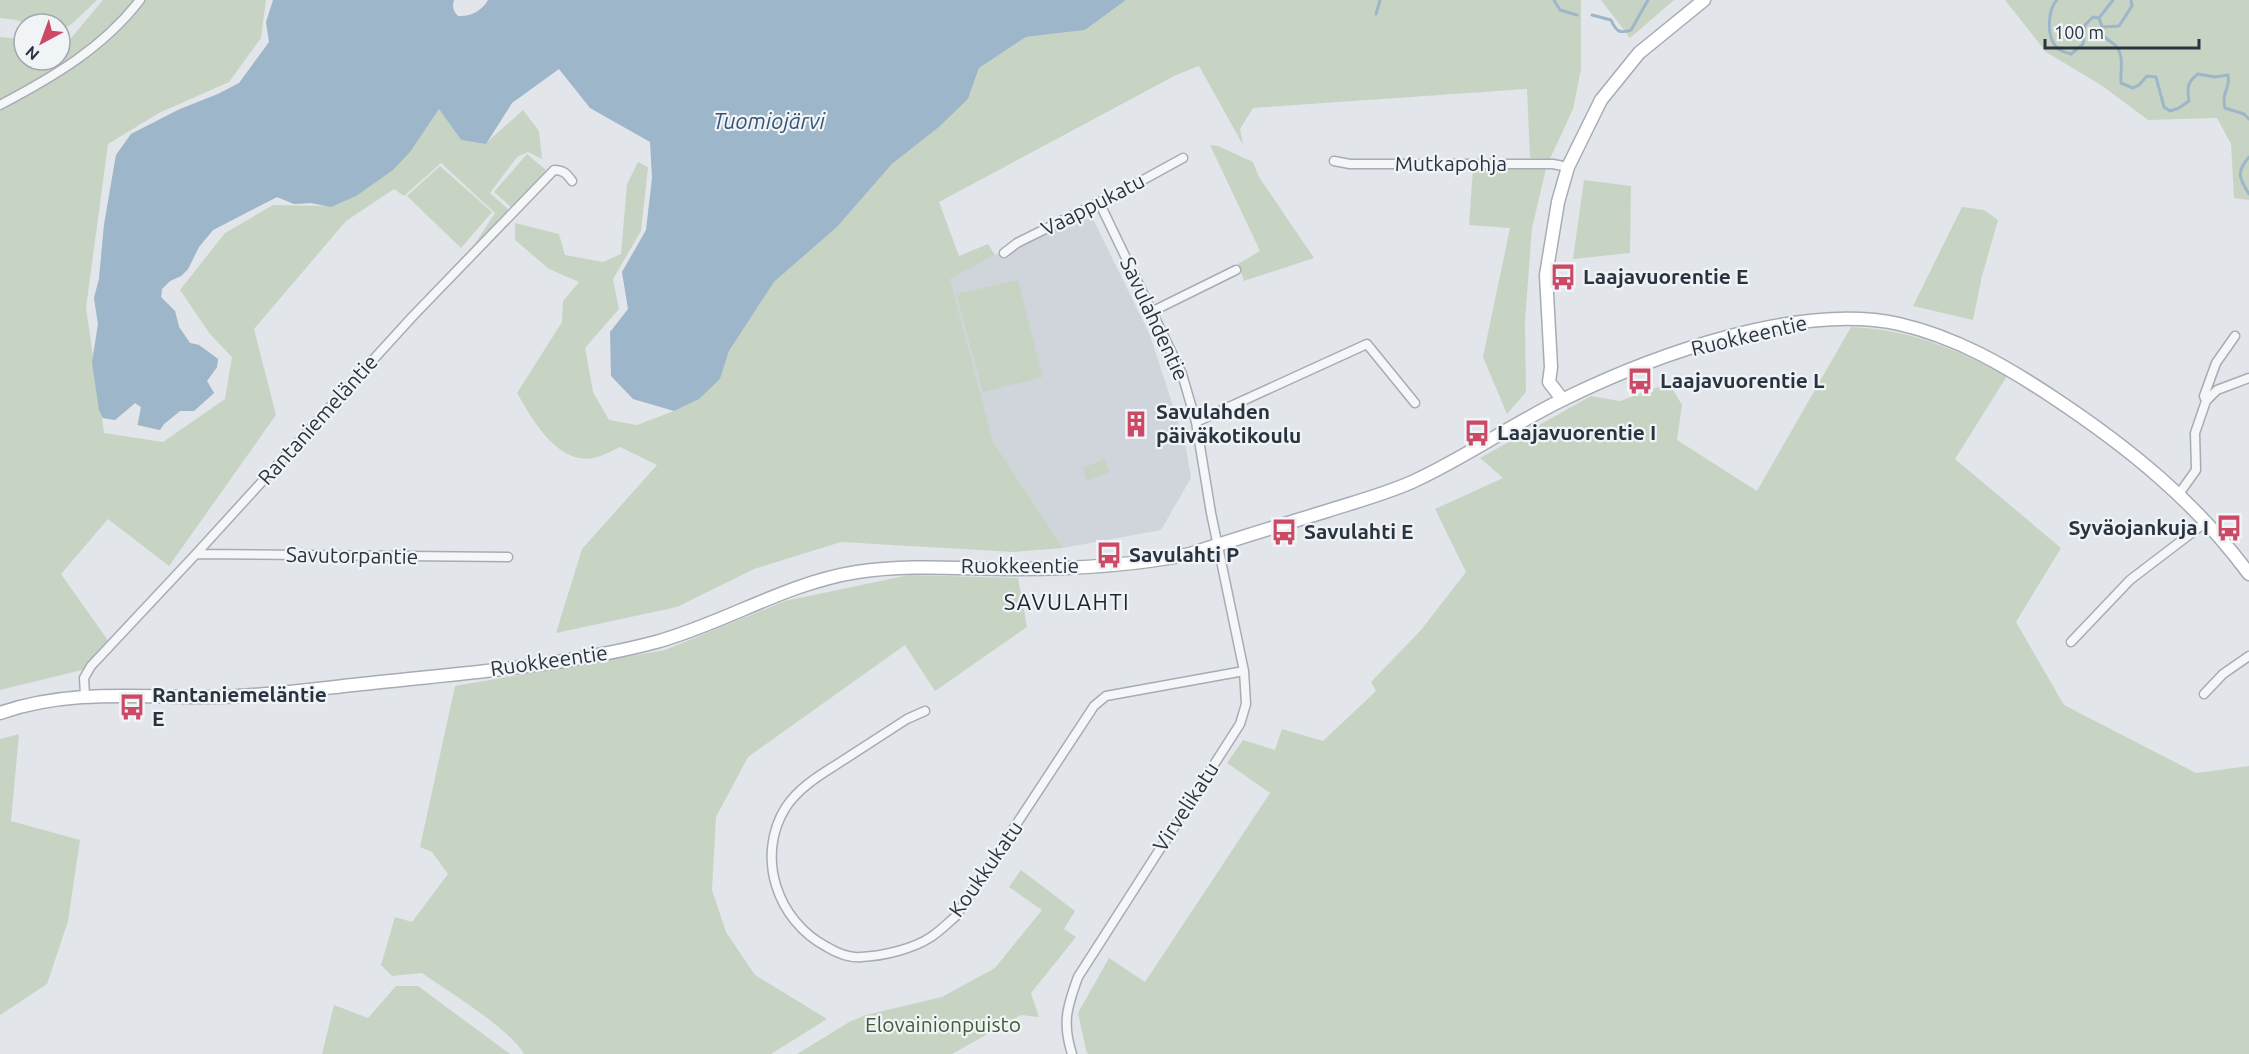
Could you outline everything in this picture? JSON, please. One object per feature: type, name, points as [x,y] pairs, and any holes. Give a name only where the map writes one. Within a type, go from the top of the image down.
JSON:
[{"type":"street","points":[[0,105],[55,75],[85,54],[106,37],[140,0]]},
{"type":"street","points":[[1563,399],[1549,382],[1551,367],[1546,275],[1558,202],[1568,167],[1601,100],[1639,53],[1704,0]]},
{"type":"street","name":"Vaappukatu","points":[[1004,253],[1017,243],[1183,158]]},
{"type":"street","name":"Mutkapohja","points":[[1334,161],[1350,164],[1553,164],[1568,167]]},
{"type":"street","name":"Rantaniemeläntie","points":[[85,695],[84,678],[91,666],[412,316],[554,170],[566,173],[572,181]]},
{"type":"street","name":"Savulahdentie","points":[[1099,202],[1182,374],[1196,422],[1210,513],[1218,545]]},
{"type":"street","points":[[1153,311],[1236,270]]},
{"type":"street","name":"Ruokkeentie","points":[[0,713],[33,704],[85,695],[216,697],[264,695],[543,663],[608,653],[659,641],[787,591],[813,582],[854,573],[918,567],[1012,569],[1119,565],[1190,554],[1410,483],[1452,462],[1563,399],[1680,352],[1768,327],[1836,319],[1888,322],[1932,333],[1994,360],[2130,452],[2206,522],[2230,548],[2249,574]]},
{"type":"street","points":[[2179,495],[2196,470],[2194,433],[2205,401],[2204,396],[2216,363],[2235,336]]},
{"type":"street","points":[[1196,422],[1367,344],[1415,403]]},
{"type":"street","points":[[2205,401],[2217,390],[2249,378]]},
{"type":"street","points":[[2071,642],[2130,580],[2206,522]]},
{"type":"street","name":"Virvelikatu","points":[[1072,1054],[1066,1032],[1066,1008],[1078,977],[1240,724],[1245,704],[1244,671],[1218,545]]},
{"type":"street","name":"Savutorpantie","points":[[196,554],[508,557]]},
{"type":"street","points":[[2204,694],[2223,674],[2249,656]]},
{"type":"street","name":"Koukkukatu","points":[[925,711],[907,718],[805,785],[780,818],[771,852],[774,883],[795,923],[817,942],[832,951],[861,957],[901,950],[930,938],[956,916],[1094,706],[1106,696],[1244,671]]},
{"type":"shaded area","points":[[1082,217],[1094,221],[1150,335],[1185,443],[1191,478],[1161,530],[1063,548],[993,441],[949,278],[1007,249]]},
{"type":"green space","points":[[0,0],[97,0],[72,24],[72,12],[12,12],[12,20],[0,18]]},
{"type":"green space","points":[[103,0],[266,0],[261,38],[229,82],[159,113],[108,144],[86,308],[93,356],[98,324],[94,298],[99,279],[104,225],[116,155],[131,134],[239,83],[439,109],[461,140],[486,143],[523,110],[539,131],[542,159],[528,152],[517,157],[490,193],[508,209],[504,218],[471,250],[495,213],[441,163],[404,196],[394,189],[346,221],[254,329],[276,415],[169,566],[108,519],[61,574],[109,642],[86,669],[0,690],[0,37],[12,38],[12,72],[72,72],[72,37]],"holes":[[[277,197],[294,204],[311,203],[326,206],[273,205],[225,233],[180,290],[210,334],[232,357],[225,399],[163,442],[104,433],[102,416],[115,420],[135,403],[141,407],[137,425],[160,430],[180,411],[194,411],[214,393],[207,381],[217,367],[218,359],[199,345],[190,343],[179,327],[175,311],[161,297],[162,289],[188,269],[197,249],[213,230]]]},
{"type":"green space","points":[[1126,0],[1581,0],[1581,69],[1573,109],[1550,159],[1530,158],[1527,89],[1253,108],[1240,129],[1243,145],[1199,66],[1176,75],[939,202],[959,256],[988,244],[995,255],[950,279],[993,441],[1063,548],[1014,552],[841,542],[754,569],[677,607],[556,633],[582,549],[657,465],[620,447],[594,458],[581,458],[568,454],[547,438],[523,404],[517,393],[562,322],[563,301],[579,282],[549,269],[515,240],[515,223],[559,234],[565,255],[603,262],[621,254],[627,184],[638,162],[648,167],[641,231],[613,279],[619,309],[585,348],[593,392],[609,420],[637,425],[698,399],[720,379],[729,351],[774,282],[837,227],[892,164],[939,127],[968,99],[979,68],[1026,37],[1085,30]]},
{"type":"green space","points":[[1601,0],[1674,0],[1630,38]]},
{"type":"green space","points":[[2005,0],[2249,0],[2249,200],[2234,198],[2231,144],[2217,118],[2148,120],[2101,85],[2046,52]]},
{"type":"green space","points":[[1210,145],[1218,146],[1253,162],[1259,177],[1314,258],[1244,281],[1238,264],[1260,251]]},
{"type":"green space","points":[[527,154],[546,170],[513,209],[494,192]]},
{"type":"green space","points":[[440,166],[492,212],[461,248],[407,196]]},
{"type":"green space","points":[[1473,169],[1546,169],[1532,228],[1525,321],[1526,392],[1507,414],[1483,357],[1510,228],[1469,225]]},
{"type":"green space","points":[[1584,180],[1631,186],[1630,253],[1573,259]]},
{"type":"green space","points":[[1962,207],[1984,210],[1998,220],[1982,276],[1973,320],[1913,306]]},
{"type":"green space","points":[[1018,280],[1043,377],[983,392],[956,294]]},
{"type":"green space","points":[[1851,327],[1913,336],[1950,349],[2007,376],[1955,459],[2061,548],[2016,622],[2064,705],[2196,773],[2249,766],[2249,1054],[1088,1054],[1078,1013],[1109,958],[1145,982],[1270,793],[1227,763],[1243,740],[1275,750],[1282,729],[1323,741],[1376,691],[1371,682],[1421,630],[1466,572],[1435,509],[1503,478],[1480,458],[1591,396],[1620,401],[1669,383],[1682,405],[1677,440],[1757,491]]},
{"type":"green space","points":[[1105,459],[1110,472],[1087,481],[1082,468]]},
{"type":"green space","points":[[909,575],[1018,578],[1027,627],[935,691],[905,645],[748,757],[716,817],[712,890],[726,932],[755,975],[827,1019],[771,1054],[524,1054],[506,1033],[422,973],[392,976],[381,965],[395,917],[412,922],[448,874],[432,852],[420,847],[455,686],[665,650],[785,601]]},
{"type":"green space","points":[[19,734],[11,821],[80,840],[68,921],[47,984],[0,1015],[0,739]]},
{"type":"green space","name":"Elovainionpuisto","points":[[1021,870],[1075,911],[1064,929],[1076,937],[1031,993],[1039,1017],[1021,1015],[952,1054],[797,1054],[851,1021],[866,1015],[942,997],[995,968],[1042,910],[1009,887]]},
{"type":"green space","points":[[396,986],[418,986],[510,1054],[322,1054],[334,1005],[368,1018]]},
{"type":"water","name":"Tuomiojärvi","points":[[273,0],[454,0],[454,11],[458,16],[462,16],[479,10],[488,0],[1126,0],[1085,30],[1026,37],[979,68],[968,99],[939,127],[892,164],[837,227],[774,282],[729,351],[720,379],[699,399],[674,411],[633,399],[611,376],[610,332],[628,309],[622,272],[646,230],[652,178],[650,142],[590,108],[559,69],[512,103],[486,144],[461,140],[439,109],[410,152],[393,170],[356,196],[331,207],[311,203],[294,204],[277,197],[213,230],[199,247],[188,269],[162,289],[161,297],[175,311],[179,327],[190,343],[199,345],[218,359],[217,367],[207,381],[214,393],[194,411],[180,411],[160,430],[138,425],[141,407],[135,403],[115,420],[103,418],[99,410],[92,363],[98,324],[94,298],[99,279],[104,225],[116,155],[131,134],[239,83],[269,42],[266,22]]},
{"type":"waterway","points":[[1376,14],[1380,0]]},
{"type":"waterway","points":[[1554,0],[1560,10],[1577,15]]},
{"type":"waterway","points":[[1592,15],[1611,20],[1618,31],[1631,30],[1648,0]]},
{"type":"waterway","points":[[2057,0],[2050,15],[2050,28],[2055,46],[2063,52],[2071,54],[2083,44],[2085,25],[2093,17],[2099,18],[2101,32],[2120,53],[2121,83],[2133,88],[2147,76],[2156,77],[2164,107],[2170,111],[2189,101],[2189,86],[2198,74],[2215,77],[2228,75],[2224,98],[2225,108],[2244,114],[2249,119]]},
{"type":"waterway","points":[[2099,18],[2113,0]]},
{"type":"waterway","points":[[2102,27],[2119,26],[2132,6],[2131,0]]},
{"type":"waterway","points":[[2249,157],[2240,175],[2249,194]]},
{"type":"place","name":"Laajavuorentie E","points":[[1563,277]]},
{"type":"place","name":"Laajavuorentie L","points":[[1640,381]]},
{"type":"place","name":"Savulahden päiväkotikoulu","points":[[1136,424]]},
{"type":"place","name":"Laajavuorentie I","points":[[1477,433]]},
{"type":"place","name":"Syväojankuja I","points":[[2229,528]]},
{"type":"place","name":"Savulahti E","points":[[1284,532]]},
{"type":"place","name":"Savulahti P","points":[[1109,555]]},
{"type":"place","name":"Rantaniemeläntie E","points":[[132,707]]},
{"type":"district","name":"SAVULAHTI","points":[[1067,602]]}]
